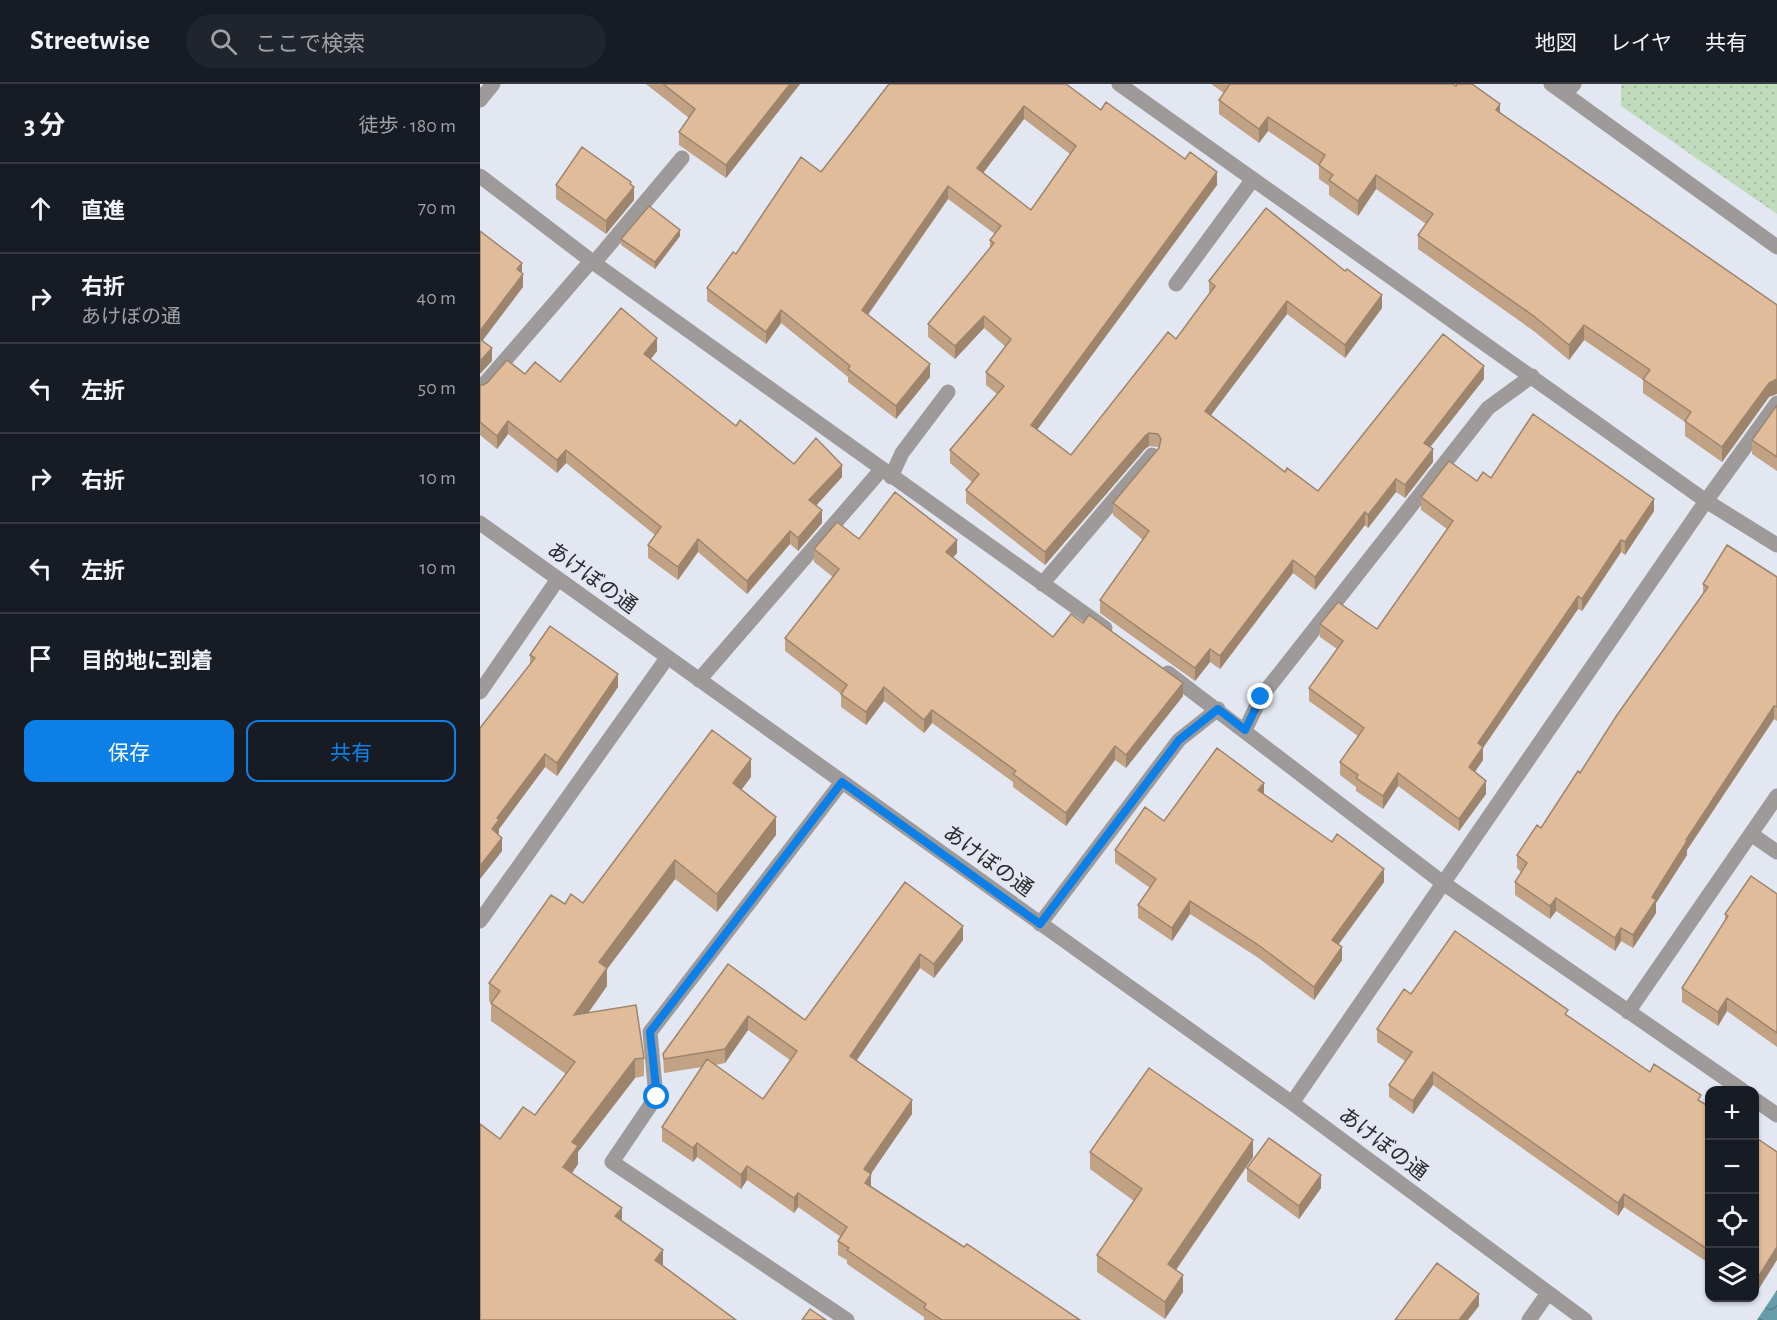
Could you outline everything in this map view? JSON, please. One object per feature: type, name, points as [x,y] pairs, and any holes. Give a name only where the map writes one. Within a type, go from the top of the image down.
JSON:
[{"type":"street","points":[[480,100],[493,84]]},
{"type":"street","points":[[1119,84],[1706,501],[1777,545]]},
{"type":"street","points":[[1551,84],[1570,89],[1777,247]]},
{"type":"street","points":[[480,389],[682,158]]},
{"type":"street","points":[[480,176],[592,262],[1116,636]]},
{"type":"street","points":[[1176,284],[1253,179]]},
{"type":"street","points":[[1245,730],[1261,697],[1488,408],[1532,376]]},
{"type":"street","points":[[699,680],[886,473],[948,392]]},
{"type":"street","points":[[1292,1103],[1706,501],[1777,403]]},
{"type":"street","points":[[1042,584],[1152,455]]},
{"type":"street","name":"あけぼの通","points":[[480,523],[1292,1103],[1585,1320]]},
{"type":"street","points":[[480,692],[558,579]]},
{"type":"street","points":[[480,921],[667,658]]},
{"type":"street","points":[[1154,663],[1218,709],[1443,883],[1736,1086]]},
{"type":"street","points":[[1040,924],[1179,740],[1218,709]]},
{"type":"street","points":[[842,782],[650,1032],[657,1097],[612,1162],[847,1320]]},
{"type":"street","points":[[1628,1012],[1777,796]]},
{"type":"street","points":[[1751,834],[1777,852]]},
{"type":"street","points":[[1759,1103],[1777,1115]]},
{"type":"street","points":[[1529,1320],[1548,1293]]},
{"type":"green space","points":[[1621,84],[1777,84],[1777,214],[1621,106]]},
{"type":"water","points":[[1777,1290],[1777,1320],[1757,1320]]},
{"type":"building","points":[[663,84],[790,84],[726,165],[679,132],[695,109]]},
{"type":"building","points":[[889,84],[1066,84],[1101,110],[1106,102],[1185,159],[1190,152],[1217,172],[1031,425],[1071,455],[1168,332],[1176,339],[1215,286],[1209,281],[1266,208],[1345,271],[1347,269],[1382,295],[1345,345],[1287,301],[1205,411],[1285,472],[1287,468],[1318,491],[1443,334],[1484,366],[1424,443],[1433,449],[1405,485],[1396,479],[1368,515],[1365,512],[1315,577],[1293,560],[1220,656],[1210,649],[1195,668],[1100,600],[1149,531],[1113,503],[1159,448],[1161,439],[1158,434],[1149,433],[1145,436],[1045,552],[966,490],[979,474],[950,450],[1004,386],[986,372],[1011,339],[984,316],[955,346],[928,324],[994,243],[990,240],[1001,226],[948,186],[862,310],[930,364],[896,406],[848,369],[850,366],[781,310],[766,332],[707,288],[733,252],[736,254],[801,157],[821,172]],"holes":[[[1024,106],[1076,146],[1031,210],[977,168]]]},
{"type":"building","points":[[1230,84],[1453,84],[1456,86],[1457,84],[1472,84],[1500,104],[1496,110],[1777,305],[1777,379],[1769,383],[1722,447],[1685,421],[1691,412],[1643,379],[1650,370],[1584,325],[1569,345],[1535,317],[1418,235],[1433,214],[1376,175],[1358,201],[1329,180],[1333,175],[1319,165],[1325,155],[1268,117],[1259,129],[1219,100]]},
{"type":"building","points":[[582,147],[631,182],[630,184],[634,187],[606,221],[556,185]]},
{"type":"building","points":[[649,206],[680,230],[655,262],[621,239]]},
{"type":"building","points":[[480,231],[522,263],[517,269],[523,274],[480,331]]},
{"type":"building","points":[[621,308],[657,338],[644,354],[736,426],[740,420],[794,464],[816,438],[842,465],[809,500],[822,510],[798,538],[790,531],[747,581],[698,539],[678,567],[648,545],[661,527],[566,450],[557,460],[508,421],[497,436],[480,422],[480,385],[487,383],[507,360],[525,374],[535,362],[560,382]]},
{"type":"building","points":[[480,339],[492,348],[480,361]]},
{"type":"building","points":[[1777,405],[1777,457],[1752,440]]},
{"type":"building","points":[[1533,414],[1654,499],[1625,542],[1621,540],[1582,599],[1578,596],[1478,743],[1483,747],[1469,767],[1486,781],[1459,819],[1398,773],[1383,796],[1356,778],[1358,775],[1340,762],[1364,728],[1309,688],[1343,641],[1320,624],[1338,602],[1377,629],[1453,521],[1421,497],[1449,461],[1477,481],[1483,472],[1491,478]]},
{"type":"building","points":[[895,492],[957,540],[946,552],[1053,637],[1071,614],[1083,623],[1089,615],[1183,683],[1126,755],[1115,746],[1066,813],[1013,774],[1016,771],[932,710],[924,720],[884,687],[866,712],[841,694],[847,685],[785,638],[839,569],[814,549],[837,522],[859,539]]},
{"type":"building","points":[[1727,545],[1777,577],[1777,707],[1774,706],[1686,840],[1652,897],[1656,900],[1633,935],[1621,928],[1615,938],[1556,898],[1550,906],[1515,882],[1527,863],[1517,855],[1537,825],[1541,828],[1578,771],[1580,773],[1617,715],[1708,587],[1703,584]]},
{"type":"building","points":[[550,626],[618,674],[557,763],[545,754],[497,818],[499,820],[492,829],[502,838],[480,866],[480,728],[535,658],[530,655]]},
{"type":"building","points":[[712,730],[751,759],[733,783],[776,817],[717,894],[675,860],[599,962],[607,968],[574,1015],[636,1005],[644,1058],[635,1059],[572,1142],[578,1146],[563,1167],[622,1208],[615,1216],[663,1250],[655,1260],[736,1320],[480,1320],[480,1124],[500,1139],[523,1107],[535,1115],[575,1062],[491,1003],[500,991],[489,983],[551,895],[565,904],[571,894],[583,903]]},
{"type":"building","points":[[1217,748],[1264,783],[1258,790],[1332,842],[1337,834],[1384,869],[1332,940],[1342,947],[1314,987],[1257,944],[1190,901],[1172,928],[1138,905],[1156,879],[1115,850],[1145,807],[1164,821]]},
{"type":"building","points":[[1751,876],[1777,894],[1777,1033],[1727,998],[1718,1012],[1682,988],[1728,916],[1725,914]]},
{"type":"building","points":[[905,882],[963,926],[934,964],[920,954],[850,1056],[912,1100],[864,1169],[871,1174],[865,1183],[964,1247],[967,1244],[1080,1320],[942,1320],[924,1308],[926,1304],[847,1250],[849,1248],[838,1241],[847,1227],[798,1193],[794,1198],[747,1166],[741,1175],[697,1143],[693,1148],[662,1127],[707,1059],[763,1099],[797,1051],[748,1016],[725,1049],[664,1059],[663,1054],[728,964],[805,1020]]},
{"type":"building","points":[[1455,931],[1568,1010],[1565,1014],[1650,1072],[1654,1064],[1701,1095],[1698,1100],[1705,1104],[1705,1248],[1624,1194],[1618,1203],[1433,1072],[1413,1101],[1389,1085],[1412,1052],[1377,1029],[1404,989],[1411,994]]},
{"type":"building","points":[[1149,1068],[1253,1140],[1168,1264],[1183,1275],[1165,1302],[1097,1255],[1142,1189],[1090,1152]]},
{"type":"building","points":[[1269,1138],[1321,1175],[1299,1206],[1247,1168]]},
{"type":"building","points":[[1759,1140],[1777,1152],[1777,1247],[1759,1276]]},
{"type":"building","points":[[1437,1263],[1479,1294],[1459,1320],[1395,1320]]},
{"type":"building","points":[[810,1309],[826,1320],[802,1320]]},
{"type":"route","points":[[657,1097],[650,1032],[842,782],[1040,924],[1179,740],[1218,709],[1245,730],[1261,697]]}]
